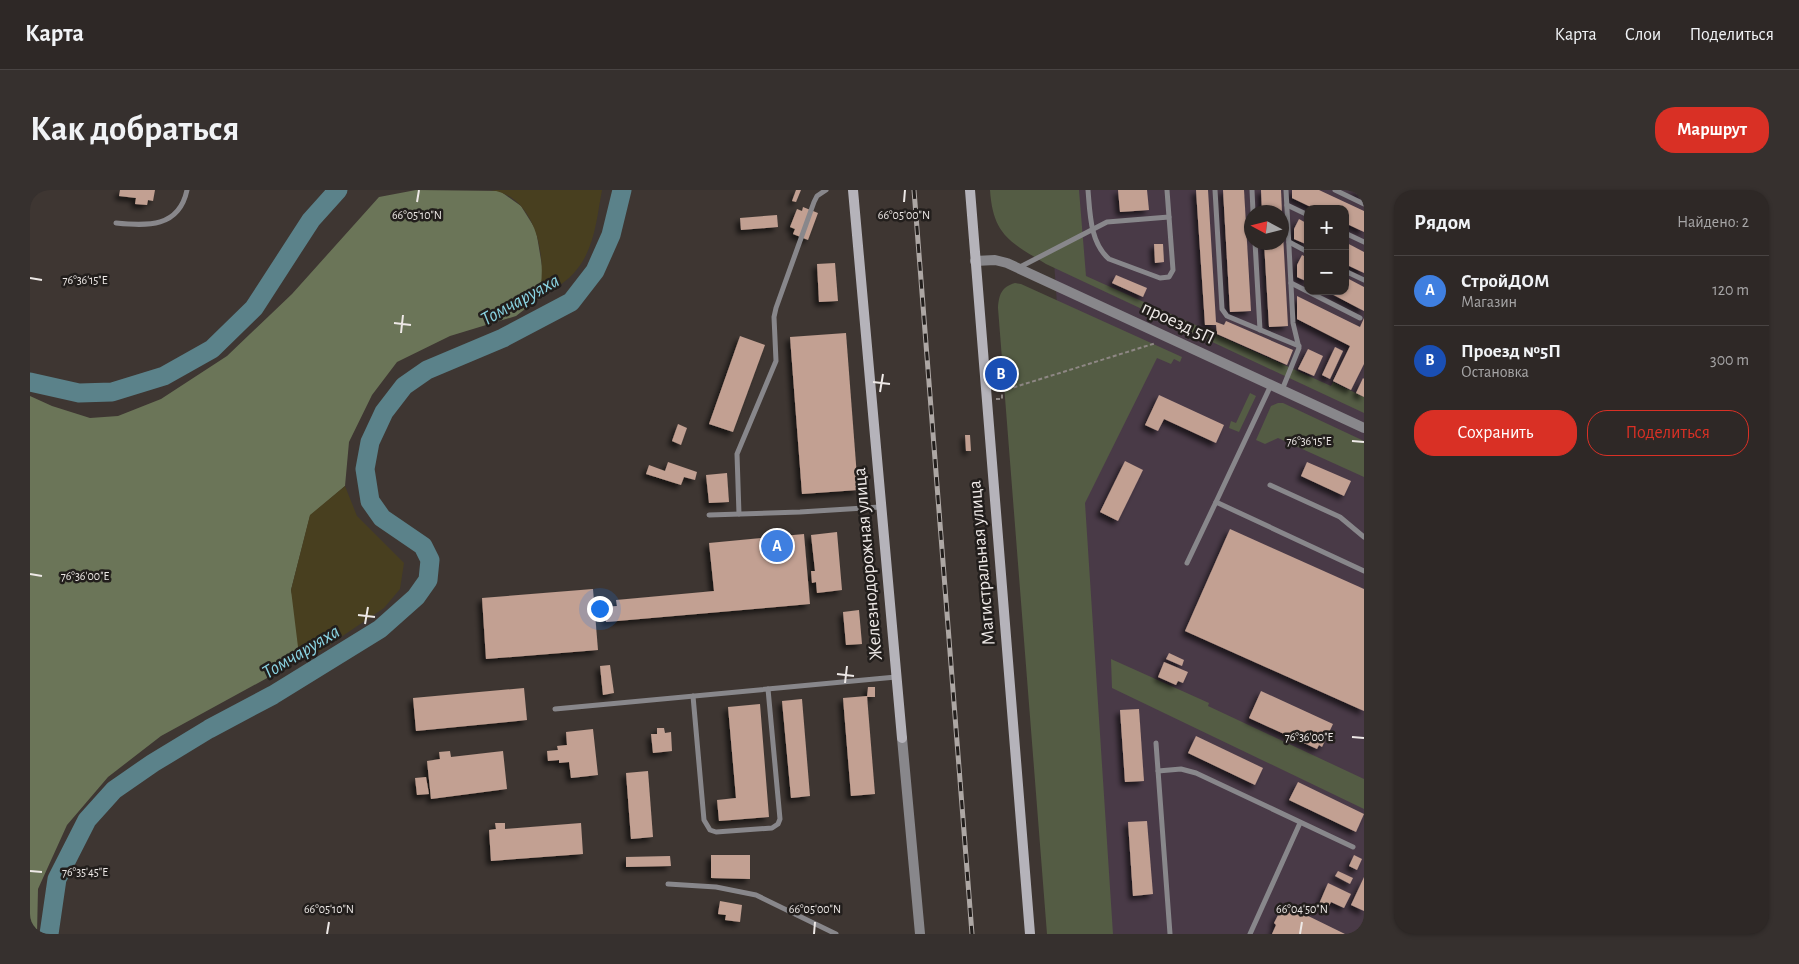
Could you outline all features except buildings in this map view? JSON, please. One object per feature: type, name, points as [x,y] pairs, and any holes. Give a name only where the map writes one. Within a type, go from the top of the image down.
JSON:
[{"type":"main road","name":"Железнодорожная улица","points":[[853,190],[902,738]]},
{"type":"main road","name":"Магистральная улица","points":[[970,190],[1030,934]]},
{"type":"street","name":"проезд 5П","points":[[975,261],[995,260],[1018,268],[1364,428]]},
{"type":"street","name":"Железнодорожная улица","points":[[902,738],[920,934]]},
{"type":"lane","points":[[116,223],[142,225],[163,221],[171,217],[180,208],[187,190]]},
{"type":"lane","points":[[739,514],[737,454],[776,361],[774,317],[776,308],[814,202],[817,196],[826,190]]},
{"type":"lane","points":[[1088,190],[1092,229],[1103,254],[1109,259],[1160,278],[1170,277],[1173,270],[1166,190]]},
{"type":"lane","points":[[1215,190],[1222,309],[1227,316],[1299,346]]},
{"type":"lane","points":[[1252,190],[1253,205]]},
{"type":"lane","points":[[1286,190],[1287,205]]},
{"type":"lane","points":[[1335,190],[1364,204]]},
{"type":"lane","points":[[1289,206],[1304,213]]},
{"type":"lane","points":[[1018,268],[1107,222],[1169,217]]},
{"type":"lane","points":[[1349,235],[1364,242]]},
{"type":"lane","points":[[1289,242],[1304,250]]},
{"type":"lane","points":[[1282,390],[1299,351],[1293,323],[1289,242]]},
{"type":"lane","points":[[1255,250],[1260,330]]},
{"type":"lane","points":[[1349,273],[1364,280]]},
{"type":"lane","points":[[1291,283],[1360,318]]},
{"type":"lane","points":[[1187,563],[1271,385]]},
{"type":"lane","points":[[1270,485],[1340,516],[1364,537]]},
{"type":"lane","points":[[1216,502],[1364,571]]},
{"type":"lane","points":[[709,515],[880,507]]},
{"type":"lane","points":[[554,709],[896,676]]},
{"type":"lane","points":[[693,696],[706,826],[716,832],[772,828],[778,824],[780,819],[768,689]]},
{"type":"lane","points":[[1156,743],[1170,934]]},
{"type":"lane","points":[[1158,771],[1188,770],[1352,847]]},
{"type":"lane","points":[[1250,934],[1300,823]]},
{"type":"lane","points":[[668,884],[716,887],[756,895],[836,934]]},
{"type":"path","points":[[1002,399],[1002,391],[1170,339]]},
{"type":"shaded area","points":[[1049,190],[1364,190],[1364,934],[1094,934],[1071,504]]},
{"type":"green space","points":[[416,190],[500,191],[521,206],[536,230],[542,266],[542,284],[538,299],[516,316],[450,336],[397,362],[372,395],[349,442],[345,486],[310,516],[291,590],[302,637],[299,655],[278,672],[161,736],[108,777],[67,825],[38,889],[37,934],[30,934],[30,396],[52,406],[90,418],[118,416],[161,399],[227,356],[292,294],[379,197]]},
{"type":"green space","points":[[990,190],[1079,190],[1086,276],[1331,386],[1333,382],[1364,397],[1364,413],[1046,264],[1013,243],[1006,236],[995,217]]},
{"type":"green space","points":[[1015,283],[1021,284],[1182,357],[1180,362],[1174,359],[1171,364],[1157,358],[1085,503],[1113,934],[1047,934],[998,308],[999,299],[1004,289]]},
{"type":"green space","points":[[1250,393],[1256,396],[1239,432],[1229,428],[1231,421],[1236,423]]},
{"type":"green space","points":[[1283,403],[1364,441],[1364,477],[1278,438],[1265,444],[1256,440],[1271,406]]},
{"type":"green space","points":[[1111,659],[1209,703],[1208,706],[1364,779],[1364,809],[1112,688]]},
{"type":"sand","points":[[491,190],[602,190],[592,241],[584,259],[570,277],[538,299],[542,267],[536,233],[529,217],[519,204],[507,195]]},
{"type":"sand","points":[[345,486],[357,516],[404,563],[400,589],[384,608],[310,658],[299,655],[291,590],[310,515]]},
{"type":"waterway","name":"Томчаруяха","points":[[30,382],[79,393],[112,392],[164,376],[212,349],[254,308],[311,220],[338,190]]},
{"type":"waterway","name":"Томчаруяха","points":[[49,934],[57,879],[87,820],[114,790],[153,763],[209,729],[273,695],[380,629],[416,597],[428,580],[430,560],[423,546],[382,518],[370,501],[365,469],[370,442],[384,412],[404,386],[427,370],[503,338],[571,302],[595,271],[611,235],[622,190]]},
{"type":"railway","points":[[914,190],[972,934]]},
{"type":"place","name":"Проезд №5П","points":[[1001,374]]},
{"type":"place","name":"СтройДОМ","points":[[777,546]]}]
